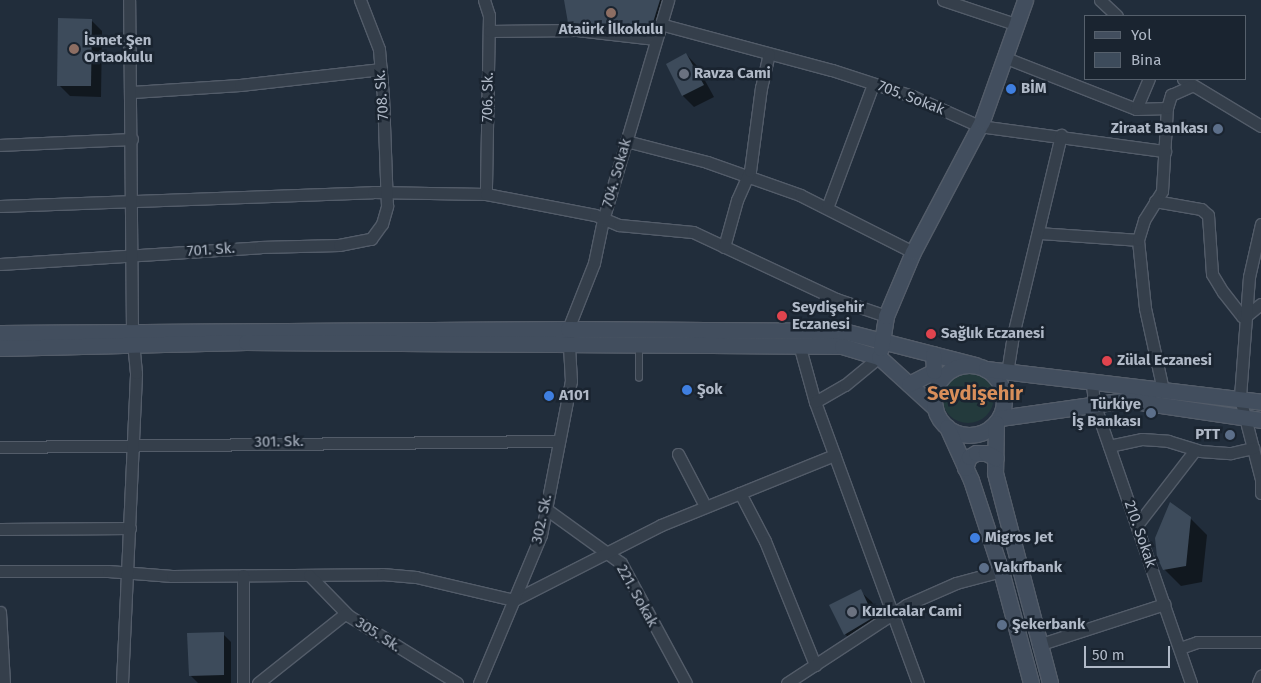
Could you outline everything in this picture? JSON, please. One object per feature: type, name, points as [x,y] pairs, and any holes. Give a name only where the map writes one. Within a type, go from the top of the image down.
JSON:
[{"type":"main road","points":[[879,357],[886,316],[913,252],[979,126],[1006,58],[1025,0]]},
{"type":"main road","points":[[0,348],[133,338],[568,329],[843,331],[1008,373],[1092,384],[1240,398],[1261,402]]},
{"type":"main road","points":[[0,333],[246,342],[800,348],[842,346],[879,357],[935,408],[947,427],[965,468],[1001,571],[1031,683]]},
{"type":"main road","points":[[909,384],[921,380],[934,371],[933,354]]},
{"type":"main road","points":[[935,408],[936,391],[944,376],[953,369],[981,367],[1001,385],[1004,407],[998,420],[988,430],[967,435],[947,427]]},
{"type":"main road","points":[[998,420],[1094,403],[1127,400],[1261,420]]},
{"type":"main road","points":[[998,420],[995,473],[1038,645],[1050,683]]},
{"type":"main road","points":[[965,468],[969,458],[976,453],[986,453],[996,458]]},
{"type":"street","points":[[122,683],[130,528],[131,444],[136,373],[133,338],[130,0]]},
{"type":"street","name":"708. Sk.","points":[[360,0],[379,49],[387,193]]},
{"type":"street","name":"706. Sk.","points":[[484,0],[489,15],[486,194]]},
{"type":"street","name":"704. Sokak","points":[[567,345],[568,329],[594,263],[603,220],[668,0]]},
{"type":"street","points":[[943,0],[1018,25]]},
{"type":"street","points":[[1100,0],[1116,15]]},
{"type":"street","name":"705. Sokak","points":[[660,24],[912,96],[979,126],[1061,135],[1165,151]]},
{"type":"street","points":[[489,31],[577,30],[655,39]]},
{"type":"street","points":[[724,246],[737,200],[747,178],[769,54]]},
{"type":"street","points":[[1006,58],[1136,109],[1167,108]]},
{"type":"street","points":[[132,92],[240,85],[381,69]]},
{"type":"street","points":[[1136,109],[1149,80]]},
{"type":"street","points":[[1164,390],[1144,308],[1138,240],[1144,220],[1162,191],[1167,108],[1171,94],[1187,82],[1261,126]]},
{"type":"street","points":[[827,208],[873,84]]},
{"type":"street","points":[[1008,373],[1013,335],[1061,135]]},
{"type":"street","points":[[0,145],[132,139]]},
{"type":"street","points":[[626,141],[707,162],[827,208],[913,252]]},
{"type":"street","points":[[0,206],[132,200],[387,193],[486,194],[551,205],[619,225],[694,232],[836,299],[886,316]]},
{"type":"street","name":"701. Sk.","points":[[0,264],[133,254],[339,245],[371,239],[382,224],[387,193]]},
{"type":"street","points":[[1155,201],[1201,209],[1208,216],[1212,274],[1223,292],[1246,316]]},
{"type":"street","points":[[1261,224],[1249,277],[1240,398],[1253,448],[1261,493]]},
{"type":"street","points":[[1039,233],[1138,240]]},
{"type":"street","points":[[1246,316],[1261,304]]},
{"type":"street","name":"302. Sk.","points":[[479,683],[541,535],[571,381],[567,345]]},
{"type":"street","points":[[800,348],[815,402],[895,615],[918,683]]},
{"type":"street","points":[[815,402],[845,385],[879,357]]},
{"type":"street","name":"210. Sokak","points":[[1092,384],[1094,403],[1191,683]]},
{"type":"street","points":[[1109,446],[1142,439],[1168,441],[1195,450],[1231,453],[1253,448]]},
{"type":"street","name":"301. Sk.","points":[[0,447],[131,444],[558,441]]},
{"type":"street","points":[[1137,525],[1195,450]]},
{"type":"street","points":[[678,454],[704,502]]},
{"type":"street","points":[[0,571],[243,575],[382,574],[416,578],[514,600],[661,525],[834,454]]},
{"type":"street","points":[[608,552],[615,543],[634,532],[704,502],[834,454]]},
{"type":"street","points":[[740,493],[765,541],[815,665]]},
{"type":"street","name":"221. Sokak","points":[[546,509],[621,563],[686,683]]},
{"type":"street","points":[[0,529],[130,528]]},
{"type":"street","points":[[787,683],[895,615],[906,604],[956,584],[1001,571]]},
{"type":"street","points":[[243,575],[243,683]]},
{"type":"street","name":"305. Sk.","points":[[309,575],[346,613],[442,680],[457,683]]},
{"type":"street","points":[[1038,645],[1164,604]]},
{"type":"street","points":[[0,612],[4,683]]},
{"type":"street","points":[[258,683],[346,613]]},
{"type":"street","points":[[1180,648],[1197,642],[1261,642]]},
{"type":"street","points":[[1258,683],[1261,676]]},
{"type":"lane","points":[[639,346],[639,378]]},
{"type":"green space","points":[[968,371],[978,373],[986,379],[992,387],[994,397],[992,407],[986,415],[978,421],[968,423],[958,421],[950,415],[944,407],[942,397],[944,387],[950,379],[958,373]]},
{"type":"building","name":"Ataürk İlkokulu","points":[[564,0],[660,0],[651,29],[568,23]]},
{"type":"building","points":[[58,18],[92,19],[91,86],[57,86]]},
{"type":"building","name":"Ravza Cami","points":[[686,53],[704,85],[682,96],[666,64]]},
{"type":"building","points":[[1170,502],[1191,517],[1186,566],[1163,570],[1157,557],[1155,538]]},
{"type":"building","name":"Kızılcalar Cami","points":[[861,589],[874,617],[844,635],[829,605]]},
{"type":"building","points":[[224,632],[224,675],[189,676],[187,633]]},
{"type":"place","name":"Ataürk İlkokulu","points":[[611,13]]},
{"type":"place","name":"İsmet Şen Ortaokulu","points":[[74,49]]},
{"type":"place","name":"Ravza Cami","points":[[684,74]]},
{"type":"place","name":"BİM","points":[[1011,89]]},
{"type":"place","name":"Ziraat Bankası","points":[[1218,129]]},
{"type":"place","name":"Seydişehir Eczanesi","points":[[782,316]]},
{"type":"place","name":"Sağlık Eczanesi","points":[[931,334]]},
{"type":"place","name":"Zülal Eczanesi","points":[[1107,361]]},
{"type":"place","name":"Şok","points":[[687,390]]},
{"type":"place","name":"A101","points":[[549,396]]},
{"type":"place","name":"Türkiye İş Bankası","points":[[1151,413]]},
{"type":"place","name":"PTT","points":[[1230,435]]},
{"type":"place","name":"Migros Jet","points":[[975,538]]},
{"type":"place","name":"Vakıfbank","points":[[984,568]]},
{"type":"place","name":"Kızılcalar Cami","points":[[852,612]]},
{"type":"place","name":"Şekerbank","points":[[1002,625]]},
{"type":"district","name":"Seydişehir","points":[[975,393]]}]
